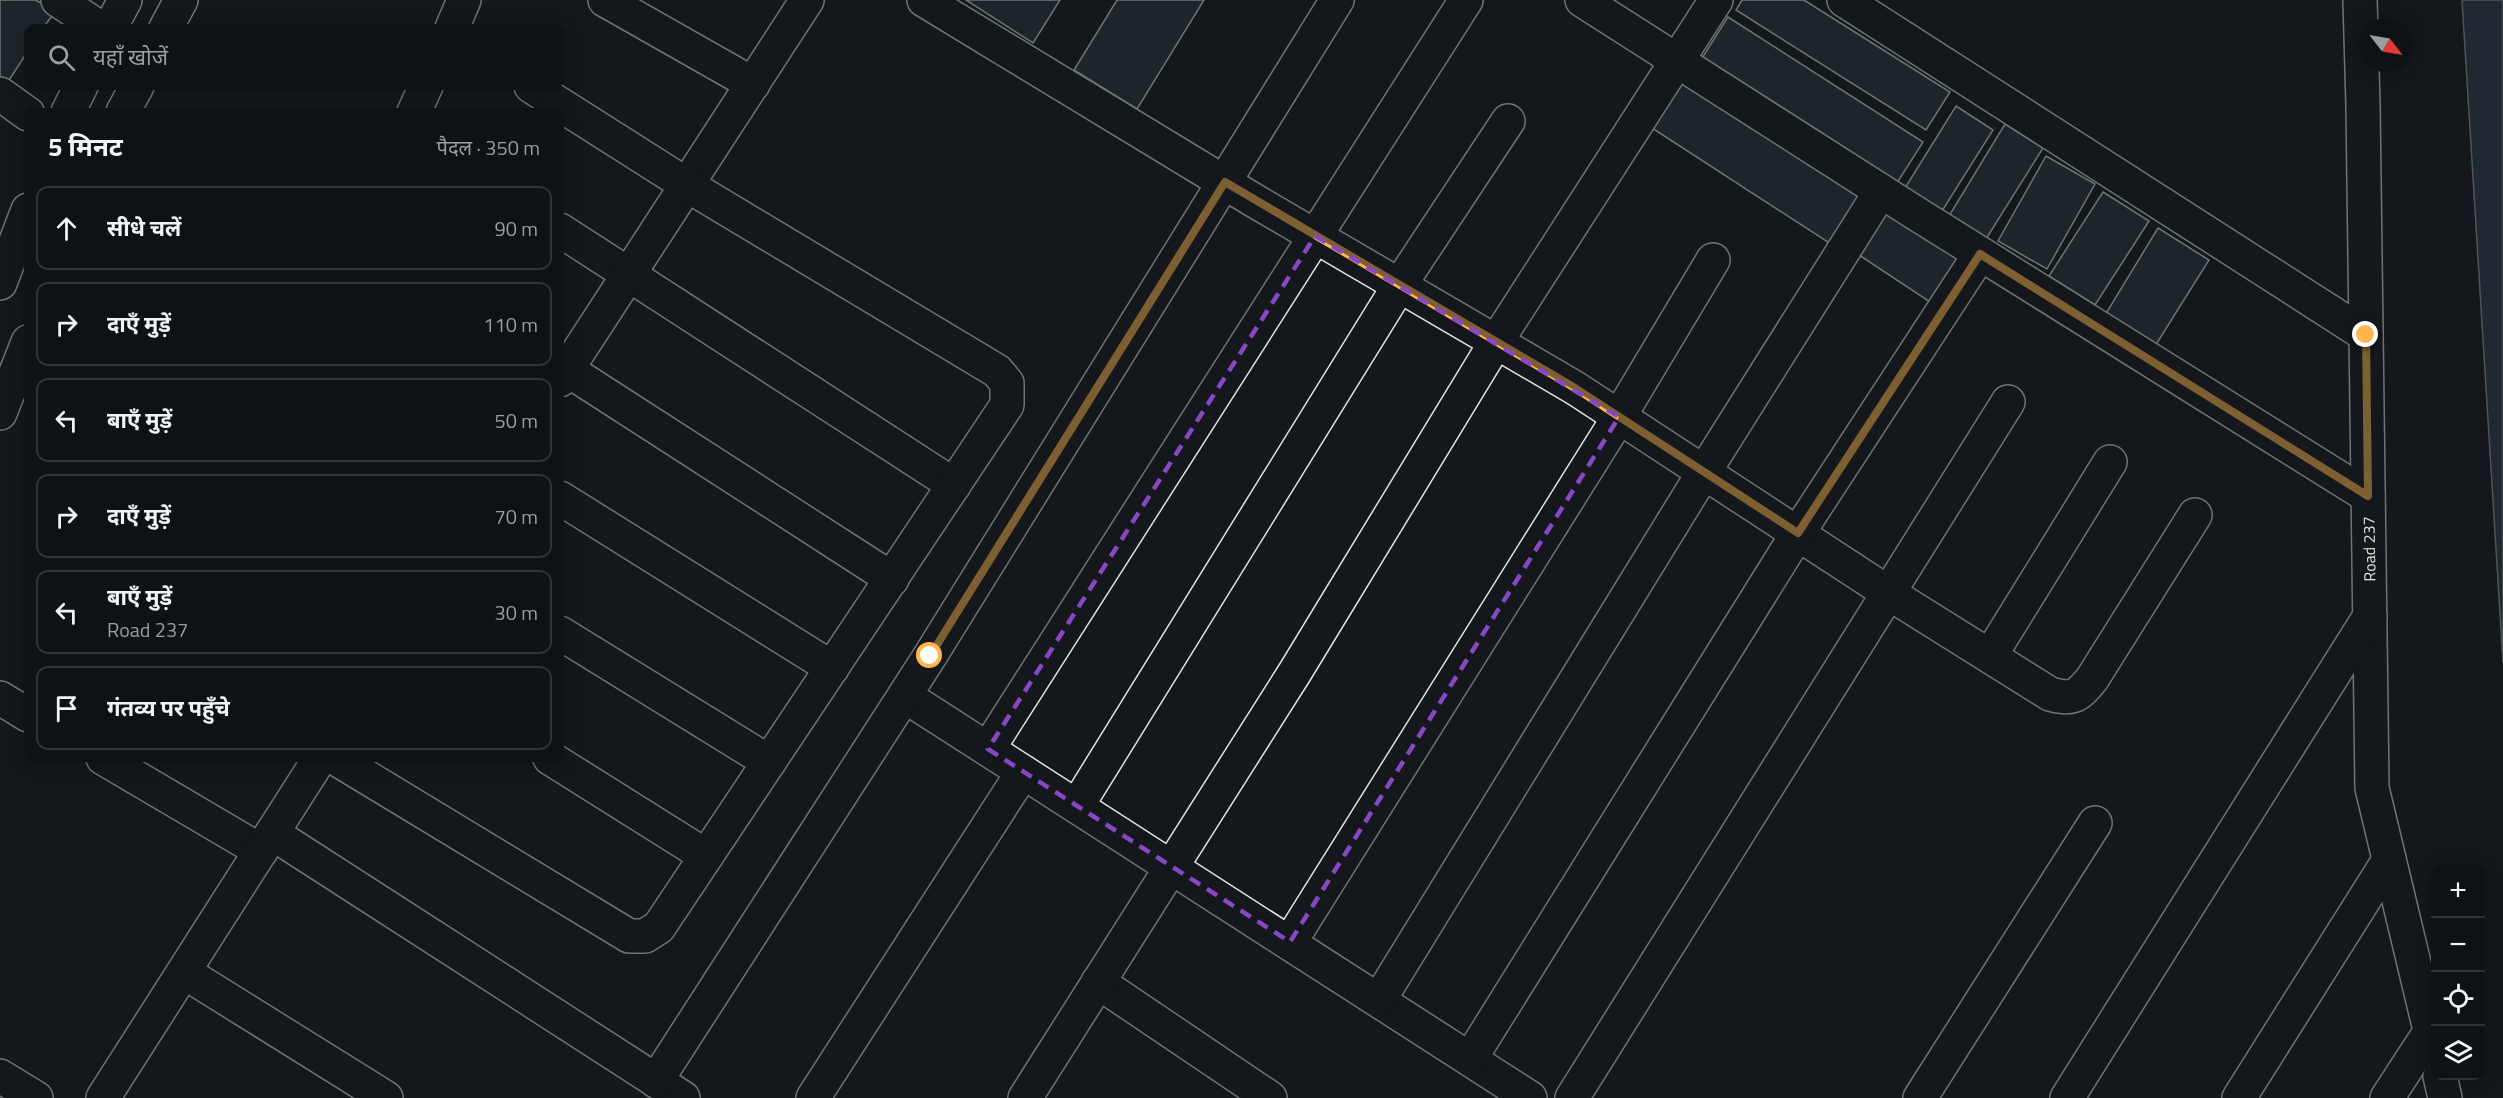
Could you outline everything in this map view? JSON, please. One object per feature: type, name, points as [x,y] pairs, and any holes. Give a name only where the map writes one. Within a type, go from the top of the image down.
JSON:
[{"type":"street","points":[[58,0],[94,24]]},
{"type":"street","points":[[112,24],[124,0]]},
{"type":"street","points":[[168,24],[181,0]]},
{"type":"street","points":[[454,24],[464,0]]},
{"type":"street","points":[[605,0],[753,84]]},
{"type":"street","points":[[564,368],[807,0]]},
{"type":"street","points":[[924,0],[1619,417],[1887,592],[2050,694],[2067,698],[2080,693],[2092,679],[2195,515]]},
{"type":"street","points":[[120,762],[145,768],[670,1089],[904,696],[1337,0]]},
{"type":"street","points":[[988,749],[1466,0]]},
{"type":"street","points":[[1582,0],[1980,254],[2368,496]]},
{"type":"street","points":[[1025,1098],[1295,672],[1496,342],[1716,0]]},
{"type":"street","points":[[1844,0],[2366,335]]},
{"type":"street","name":"Road 237","points":[[2358,1],[2373,788],[2431,1036]]},
{"type":"street","points":[[70,108],[79,90]]},
{"type":"street","points":[[125,108],[135,90]]},
{"type":"street","points":[[416,108],[424,90]]},
{"type":"street","points":[[342,762],[628,936],[645,936],[659,927],[1007,405],[1007,383],[997,371],[687,185],[537,90]]},
{"type":"street","points":[[0,94],[24,111]]},
{"type":"street","points":[[1077,806],[1399,286],[1509,121]]},
{"type":"street","points":[[1379,1000],[1704,472],[1881,191]]},
{"type":"street","points":[[0,283],[6,247],[24,217]]},
{"type":"street","points":[[564,233],[954,485]]},
{"type":"street","points":[[1470,1059],[1798,533],[1980,254]]},
{"type":"street","points":[[1290,942],[1619,417],[1713,260]]},
{"type":"street","points":[[0,413],[24,352]]},
{"type":"street","points":[[564,372],[891,579]]},
{"type":"street","points":[[1572,1098],[2008,402]]},
{"type":"street","points":[[1990,656],[2110,462]]},
{"type":"street","points":[[564,500],[832,668]]},
{"type":"street","points":[[2067,1098],[2370,616]]},
{"type":"street","points":[[564,635],[769,762]]},
{"type":"street","points":[[904,696],[1530,1098]]},
{"type":"street","points":[[0,698],[24,713]]},
{"type":"street","points":[[103,1098],[317,762]]},
{"type":"street","points":[[556,762],[706,856]]},
{"type":"street","points":[[813,1098],[1023,772]]},
{"type":"street","points":[[1920,1098],[2095,823]]},
{"type":"street","points":[[2239,1098],[2389,860]]},
{"type":"street","points":[[184,972],[386,1098]]},
{"type":"street","points":[[1098,982],[1270,1098]]},
{"type":"street","points":[[2387,1098],[2431,1046]]},
{"type":"street","points":[[0,1076],[36,1098]]},
{"type":"street","points":[[2441,1080],[2445,1098]]},
{"type":"highlighted area","points":[[1315,236],[1619,417],[1290,942],[988,749]]},
{"type":"water","points":[[2462,0],[2503,0],[2503,662]]},
{"type":"building","points":[[0,0],[36,0],[55,12],[46,24],[24,24],[24,57],[4,88],[0,86]]},
{"type":"building","points":[[966,0],[1060,0],[1033,43]]},
{"type":"building","points":[[1117,0],[1204,0],[1137,109],[1074,70]]},
{"type":"building","points":[[1742,0],[1804,0],[1950,92],[1926,130],[1736,10]]},
{"type":"building","points":[[1728,17],[1923,142],[1890,194],[1695,69]]},
{"type":"building","points":[[1687,74],[1872,193],[1837,248],[1652,128]]},
{"type":"building","points":[[1956,106],[1993,130],[1942,211],[1905,188]]},
{"type":"building","points":[[2005,124],[2043,148],[1986,239],[1949,216]]},
{"type":"building","points":[[2046,156],[2095,184],[2047,269],[1998,241]]},
{"type":"building","points":[[2103,192],[2149,221],[2095,305],[2049,276]]},
{"type":"building","points":[[1891,204],[1966,252],[1933,304],[1859,255]]},
{"type":"building","points":[[2158,228],[2209,260],[2152,351],[2102,320]]},
{"type":"route","points":[[930,656],[1225,182],[1575,388],[1798,533],[1980,254],[2368,496],[2366,335]]}]
